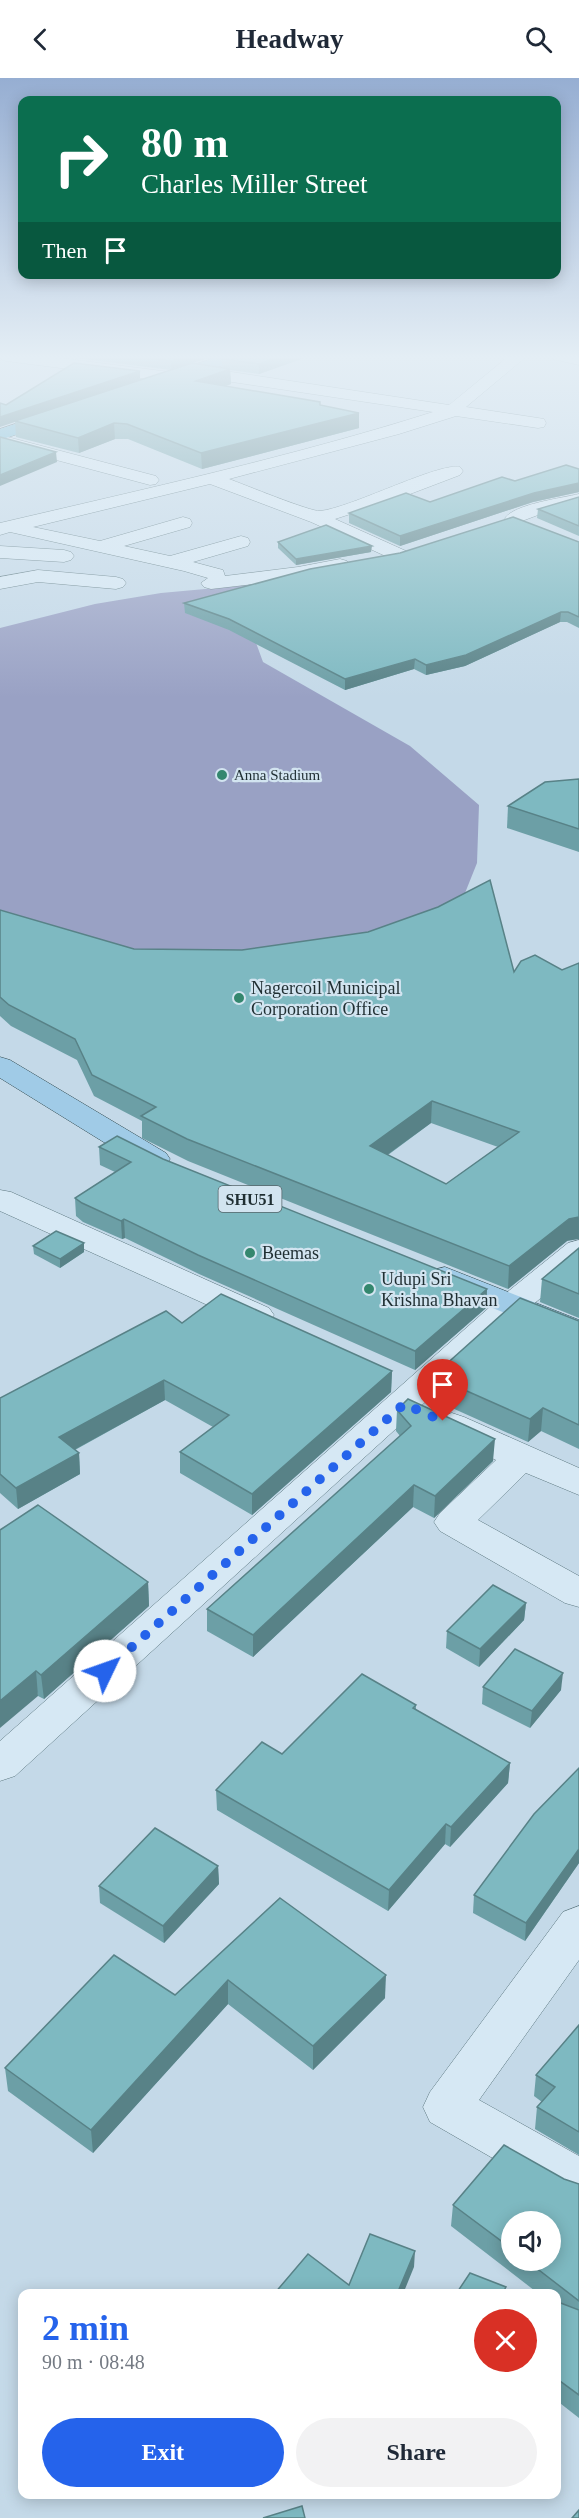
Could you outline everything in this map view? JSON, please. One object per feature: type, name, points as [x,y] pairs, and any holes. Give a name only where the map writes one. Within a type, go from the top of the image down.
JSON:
[{"type":"main road","points":[[0,1066],[134,1148],[176,1169]]},
{"type":"main road","points":[[415,1265],[579,1332]]},
{"type":"street","points":[[112,470],[150,480]]},
{"type":"street","points":[[5,528],[242,470]]},
{"type":"street","points":[[318,518],[391,495],[453,471]]},
{"type":"street","points":[[211,478],[318,518],[399,555]]},
{"type":"street","points":[[493,525],[540,508],[579,499]]},
{"type":"street","points":[[514,518],[536,527]]},
{"type":"street","points":[[0,552],[70,555],[95,545],[183,523]]},
{"type":"street","points":[[5,528],[172,561],[213,579],[298,573],[399,555],[420,548]]},
{"type":"street","points":[[172,561],[241,542]]},
{"type":"street","points":[[0,583],[38,576],[116,584]]},
{"type":"street","points":[[0,1198],[280,1326]]},
{"type":"street","points":[[0,1765],[404,1389],[579,1250]]},
{"type":"street","points":[[404,1389],[521,1457],[579,1483]]},
{"type":"street","points":[[521,1457],[453,1522],[579,1593]]},
{"type":"street","points":[[579,1924],[447,2108],[579,2182]]},
{"type":"shaded area","name":"Anna Stadium","points":[[321,572],[255,640],[263,662],[410,746],[479,805],[477,863],[459,908],[377,945],[138,960],[0,920],[0,628],[95,604],[161,593],[238,586]]},
{"type":"building","points":[[0,470],[12,470],[0,475]]},
{"type":"building","points":[[550,470],[579,470],[579,483],[534,493],[400,536],[349,513],[406,493],[430,502],[502,477],[515,481]]},
{"type":"building","points":[[579,497],[579,526],[538,509]]},
{"type":"building","points":[[513,517],[579,542],[579,617],[568,612],[561,612],[466,655],[426,665],[415,659],[345,679],[229,619],[184,603],[310,569],[400,553]]},
{"type":"building","points":[[326,525],[372,546],[296,559],[278,542]]},
{"type":"building","points":[[579,779],[579,829],[508,806],[545,782]]},
{"type":"building","points":[[490,880],[514,972],[521,961],[535,955],[562,970],[579,963],[579,1217],[569,1219],[509,1266],[187,1139],[141,1116],[156,1107],[92,1075],[75,1039],[9,1005],[0,997],[0,910],[134,949],[242,950],[368,932],[438,907]],"holes":[[[432,1101],[519,1132],[446,1184],[370,1146]]]},
{"type":"building","points":[[117,1136],[163,1159],[487,1289],[415,1351],[198,1255],[124,1219],[121,1221],[75,1198],[131,1162],[99,1147]]},
{"type":"building","points":[[56,1231],[84,1243],[60,1259],[33,1246]]},
{"type":"building","points":[[579,1248],[579,1294],[542,1279]]},
{"type":"building","points":[[221,1294],[392,1371],[252,1494],[180,1452],[229,1415],[164,1380],[59,1437],[79,1453],[16,1488],[0,1474],[0,1398],[166,1311],[182,1323]]},
{"type":"building","points":[[520,1298],[579,1321],[579,1425],[543,1408],[530,1419],[433,1376]]},
{"type":"building","points":[[408,1399],[495,1439],[435,1496],[414,1485],[253,1635],[207,1609],[411,1426],[397,1410]]},
{"type":"building","points":[[38,1505],[148,1582],[41,1675],[36,1671],[0,1701],[0,1530]]},
{"type":"building","points":[[493,1585],[526,1603],[480,1649],[447,1631]]},
{"type":"building","points":[[515,1649],[563,1673],[532,1711],[483,1687]]},
{"type":"building","points":[[362,1674],[416,1705],[413,1708],[510,1763],[451,1827],[446,1824],[389,1890],[216,1790],[262,1742],[282,1754]]},
{"type":"building","points":[[579,1768],[579,1849],[526,1923],[474,1895],[534,1814]]},
{"type":"building","points":[[155,1828],[218,1866],[163,1926],[99,1886]]},
{"type":"building","points":[[280,1898],[386,1975],[313,2046],[228,1980],[91,2130],[5,2068],[114,1955],[175,1995]]},
{"type":"building","points":[[579,2025],[579,2132],[537,2107],[555,2087],[536,2075]]},
{"type":"building","points":[[504,2145],[564,2179],[579,2184],[579,2301],[540,2271],[561,2271],[561,2211],[501,2211],[501,2241],[453,2205]]},
{"type":"building","points":[[370,2234],[415,2251],[399,2289],[278,2289],[308,2254],[349,2285]]},
{"type":"building","points":[[470,2273],[506,2287],[505,2289],[459,2289]]},
{"type":"building","points":[[561,2303],[579,2310],[579,2395],[561,2382]]},
{"type":"building","points":[[302,2506],[305,2518],[263,2518]]},
{"type":"building","points":[[579,2510],[579,2518],[572,2518]]},
{"type":"place","name":"Anna Stadium","points":[[222,775]]},
{"type":"place","name":"Nagercoil Municipal Corporation Office","points":[[239,998]]},
{"type":"place","name":"Beemas","points":[[250,1253]]},
{"type":"place","name":"Udupi Sri Krishna Bhavan","points":[[369,1289]]},
{"type":"route","points":[[105,1671],[404,1404],[443,1421]]}]
